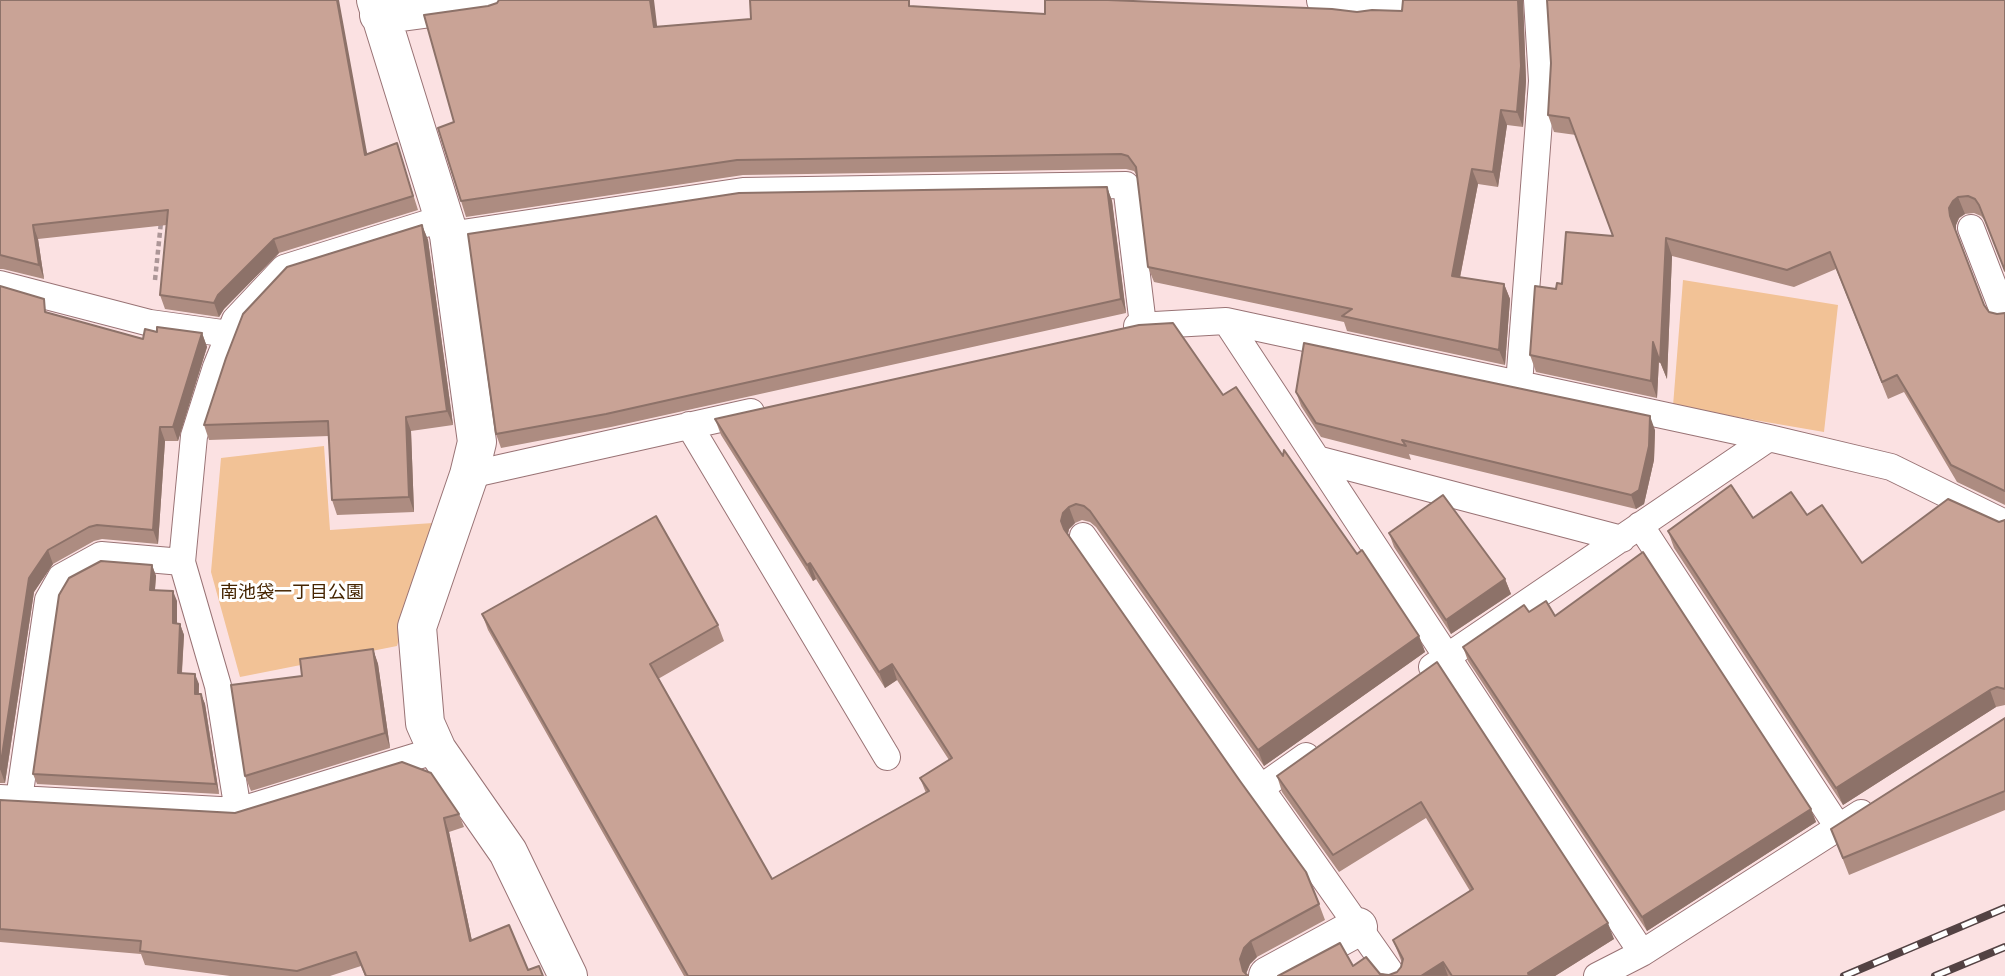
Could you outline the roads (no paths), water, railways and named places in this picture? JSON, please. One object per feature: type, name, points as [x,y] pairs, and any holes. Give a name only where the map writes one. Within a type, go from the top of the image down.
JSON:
[{"type":"street","points":[[490,0],[378,7],[447,227],[477,442],[469,474],[417,627],[425,723],[437,750],[508,852],[568,976]]},
{"type":"street","points":[[1326,0],[1366,6],[1385,0]]},
{"type":"street","points":[[1268,976],[1358,928]]},
{"type":"lane","points":[[1519,384],[1542,81],[1537,0]]},
{"type":"lane","points":[[238,811],[218,687],[182,562],[194,436],[216,367],[235,320],[284,268],[447,227],[743,191],[1126,185],[1143,325]]},
{"type":"lane","points":[[1971,228],[2004,310]]},
{"type":"lane","points":[[0,284],[150,323],[229,334]]},
{"type":"lane","points":[[1226,321],[1642,953]]},
{"type":"lane","points":[[1116,331],[1143,325],[1226,321],[1519,384],[1891,467],[2005,523]]},
{"type":"lane","points":[[469,474],[769,408]]},
{"type":"lane","points":[[689,425],[887,757]]},
{"type":"lane","points":[[1414,680],[1769,438]]},
{"type":"lane","points":[[1317,459],[1631,532],[1838,827]]},
{"type":"lane","points":[[1083,536],[1393,976]]},
{"type":"lane","points":[[182,562],[101,555],[61,577],[48,600],[10,799],[238,811],[437,750]]},
{"type":"lane","points":[[1259,789],[1326,742]]},
{"type":"lane","points":[[1597,976],[1642,953],[1883,799]]},
{"type":"railway","points":[[1844,976],[2005,908]]},
{"type":"railway","points":[[1935,976],[2005,947]]},
{"type":"park label","name":"南池袋一丁目公園","points":[[292,593]]}]
